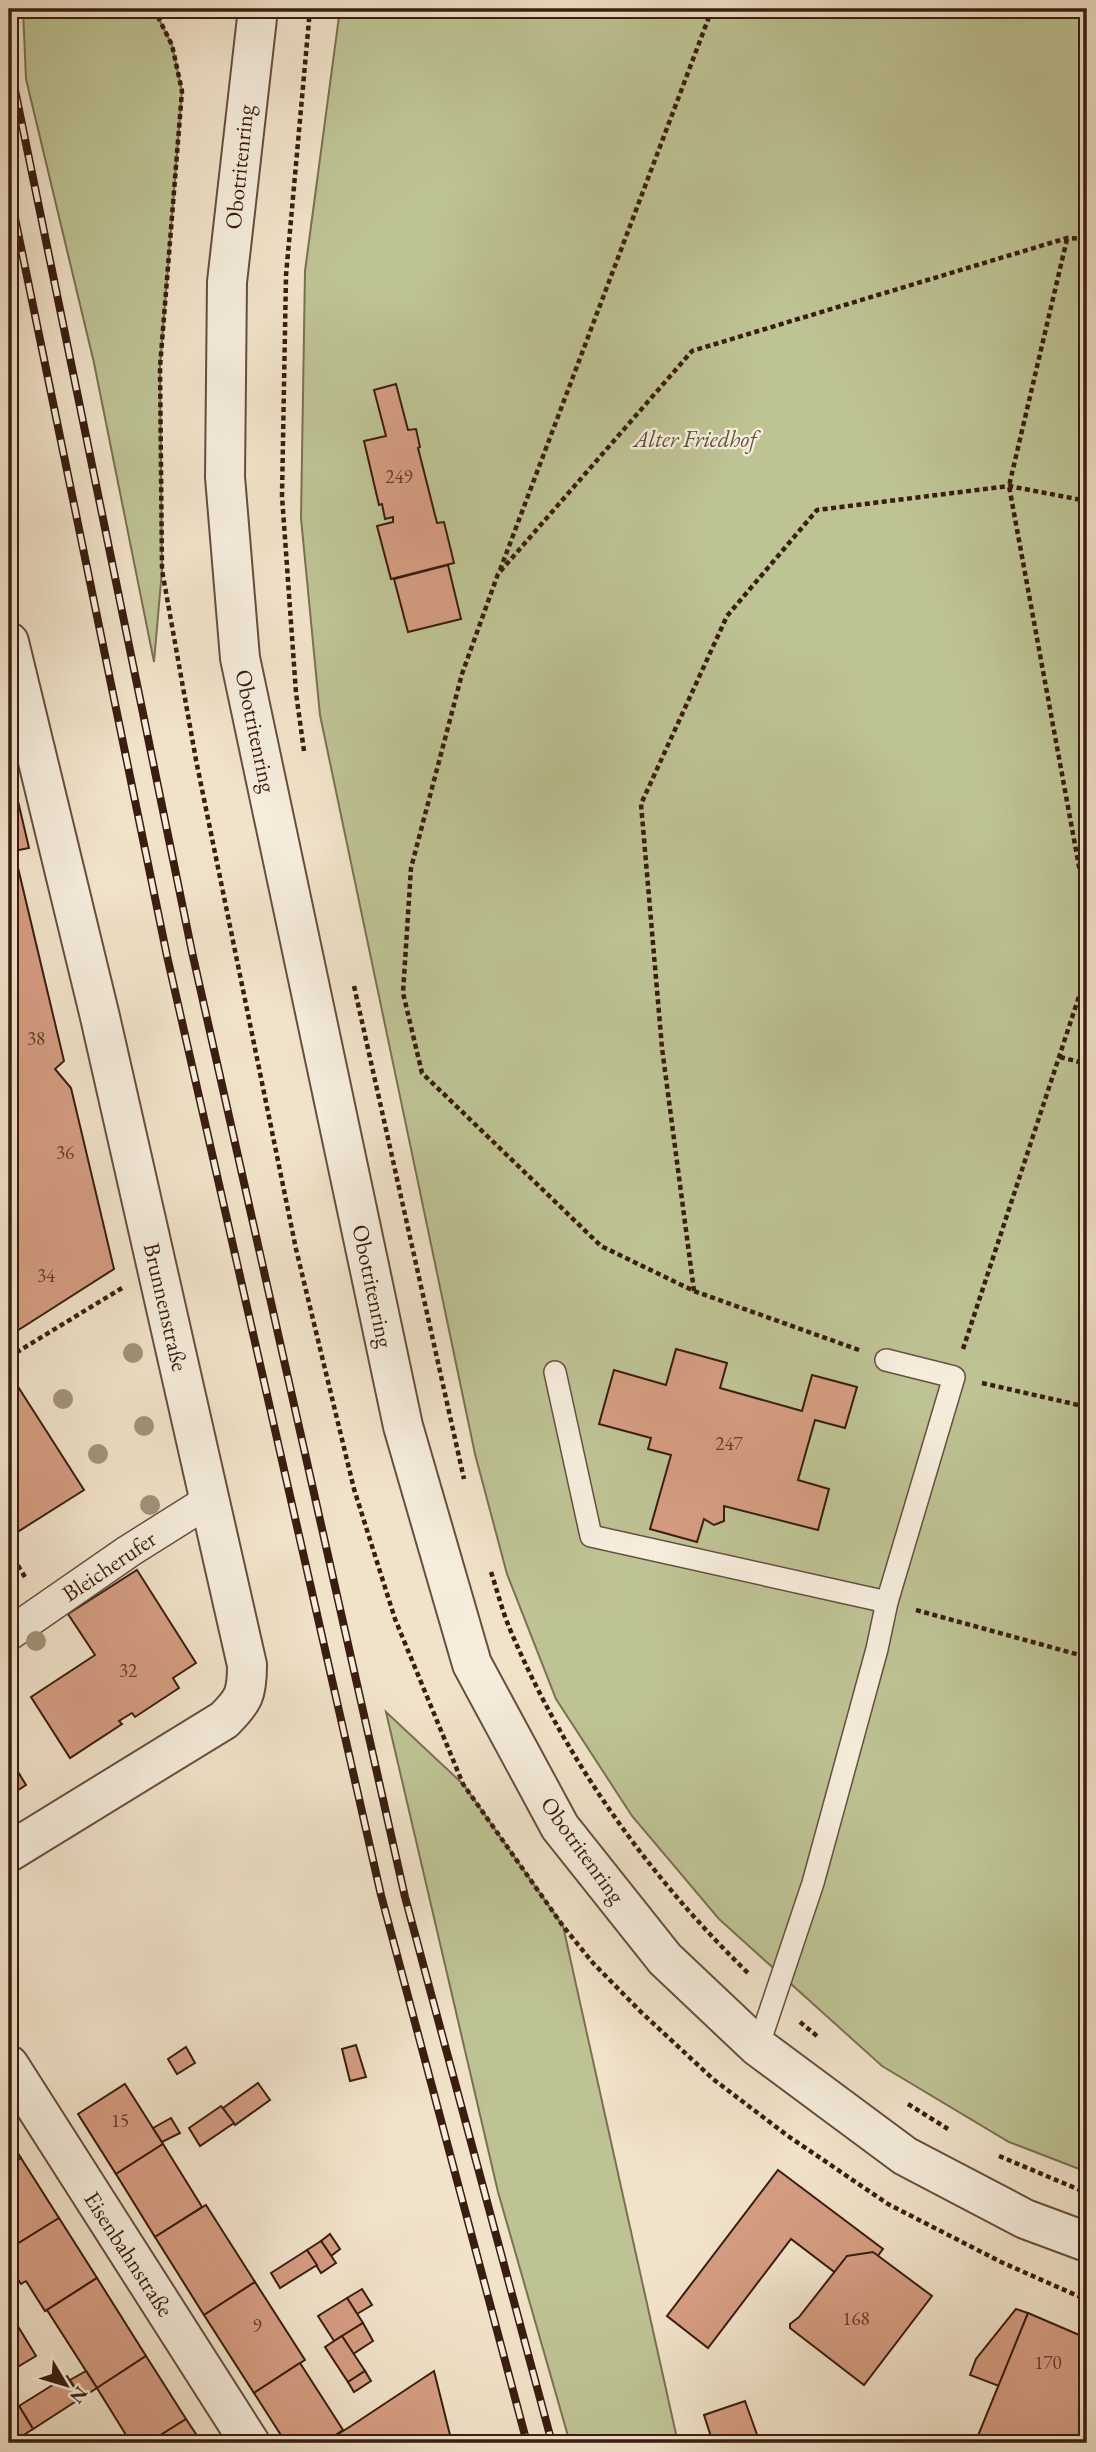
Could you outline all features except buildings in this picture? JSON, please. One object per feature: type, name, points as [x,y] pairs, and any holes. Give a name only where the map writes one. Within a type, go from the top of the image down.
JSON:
[{"type":"street","points":[[239,9],[256,26]]},
{"type":"street","name":"Obotritenring","points":[[256,26],[227,282],[225,477],[240,658],[403,1426],[472,1664],[560,1827],[665,1959],[758,2047],[905,2156],[1025,2219],[1087,2242]]},
{"type":"street","name":"Brunnenstraße","points":[[9,642],[100,1017],[247,1665],[247,1683],[241,1703],[224,1720],[9,1852]]},
{"type":"street","name":"Bleicherufer","points":[[9,1634],[210,1500]]},
{"type":"street","name":"Eisenbahnstraße","points":[[9,2065],[250,2443]]},
{"type":"lane","points":[[758,2047],[813,1883],[877,1649],[887,1602],[954,1377],[887,1360]]},
{"type":"lane","points":[[555,1372],[591,1536],[887,1602]]},
{"type":"path","points":[[305,759],[296,693],[282,496],[286,275],[310,9]]},
{"type":"path","points":[[712,9],[462,674],[411,868],[402,993],[422,1073],[601,1246],[694,1291],[887,1360]]},
{"type":"path","points":[[498,574],[692,351],[1067,238],[1087,239]]},
{"type":"path","points":[[1067,238],[1009,486],[1087,910]]},
{"type":"path","points":[[694,1291],[662,1048],[642,804],[727,616],[817,510],[1009,486],[1087,501]]},
{"type":"path","points":[[1087,972],[954,1377],[1087,1407]]},
{"type":"path","points":[[352,977],[464,1480]]},
{"type":"path","points":[[1060,1057],[1087,1064]]},
{"type":"path","points":[[9,1357],[157,1267]]},
{"type":"path","points":[[487,1560],[508,1626],[548,1711],[619,1825],[707,1934],[821,2040]]},
{"type":"path","points":[[887,1602],[1087,1657]]},
{"type":"path","points":[[904,2101],[949,2130]]},
{"type":"path","points":[[994,2154],[1087,2193]]},
{"type":"green space","points":[[23,9],[154,9],[172,45],[182,91],[160,367],[162,570],[154,662],[94,363],[26,79]]},
{"type":"green space","name":"Alter Friedhof","points":[[340,9],[1087,9],[1087,2172],[1009,2142],[882,2066],[719,1919],[632,1816],[556,1699],[507,1574],[475,1454],[320,715],[301,518],[305,271]]},
{"type":"green space","points":[[386,1712],[463,1784],[563,1926],[678,2443],[570,2443],[498,2192]]},
{"type":"railway","points":[[9,61],[192,952],[405,1897],[552,2443]]},
{"type":"railway","points":[[9,189],[167,956],[381,1895],[527,2443]]}]
